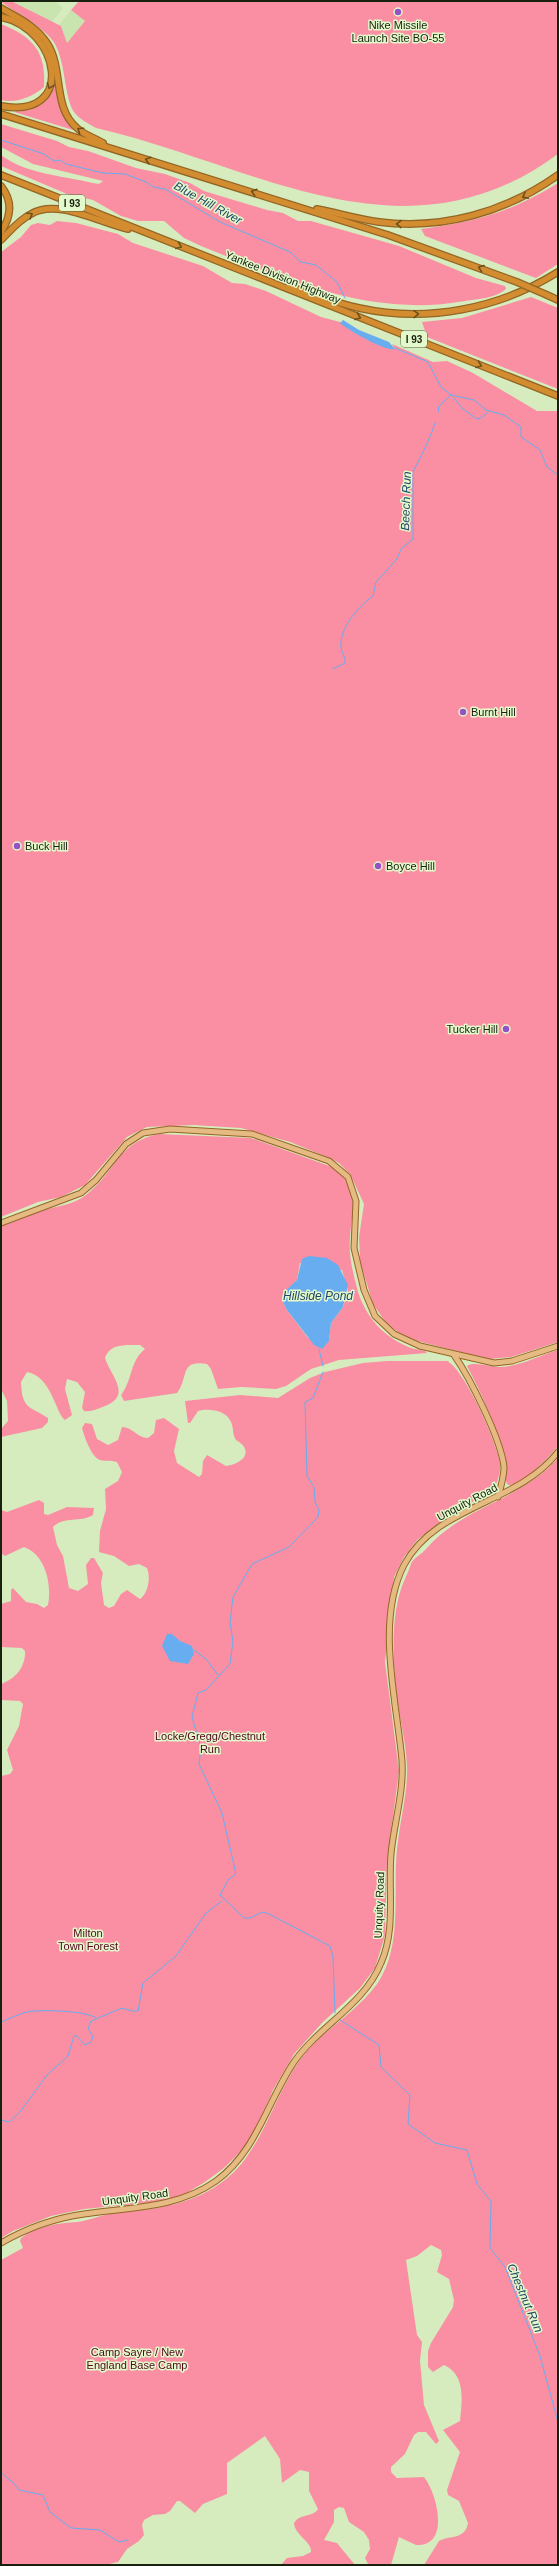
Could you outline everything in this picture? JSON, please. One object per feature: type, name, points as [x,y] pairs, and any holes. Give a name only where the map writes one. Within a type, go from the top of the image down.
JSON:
[{"type":"highway","points":[[1,8],[30,25],[48,44],[56,64],[63,109],[70,120],[81,132],[114,149]]},
{"type":"highway","points":[[1,17],[21,24],[39,40],[49,58],[53,76],[48,92],[38,102],[21,108],[1,106]]},
{"type":"highway","points":[[1,114],[419,245],[517,282],[558,300]]},
{"type":"highway","name":"Yankee Division Highway","points":[[1,175],[558,396]]},
{"type":"highway","points":[[291,204],[380,222],[407,224],[442,222],[477,215],[503,206],[528,194],[558,175]]},
{"type":"highway","points":[[1,186],[8,196],[10,208],[8,219],[1,232]]},
{"type":"highway","points":[[1,240],[29,215],[49,208],[64,210],[116,226],[142,232]]},
{"type":"highway","points":[[269,282],[365,309],[396,314],[424,314],[459,310],[493,302],[532,287],[558,272]]},
{"type":"main road","points":[[1,1223],[81,1193],[95,1182],[126,1144],[143,1133],[160,1130],[200,1130],[238,1132],[261,1136],[329,1161],[345,1173],[352,1184],[356,1203],[354,1242],[355,1258],[372,1311],[384,1326],[400,1338],[454,1355],[486,1362],[502,1362],[558,1346]]},
{"type":"main road","points":[[454,1355],[473,1384],[502,1459],[503,1477],[498,1497]]},
{"type":"main road","name":"Unquity Road","points":[[1,2243],[29,2229],[63,2218],[168,2203],[189,2196],[214,2182],[234,2165],[252,2141],[284,2079],[300,2055],[358,1998],[372,1980],[383,1959],[389,1937],[391,1856],[402,1776],[390,1662],[392,1617],[397,1584],[408,1558],[426,1538],[459,1515],[498,1497],[533,1478],[558,1452]]},
{"type":"shaded area","points":[[11,1],[55,1],[63,8],[52,22]]},
{"type":"shaded area","points":[[71,10],[85,21],[67,43],[61,26],[59,25]]},
{"type":"green space","points":[[1,1],[11,1],[61,26],[67,43],[85,21],[71,10],[79,1],[558,1],[558,154],[500,187],[443,203],[386,205],[328,197],[271,182],[155,144],[96,128],[84,121],[76,115],[71,106],[59,52],[55,44],[43,30],[3,4]]},
{"type":"green space","points":[[1,24],[22,34],[29,40],[40,55],[43,64],[44,87],[30,96],[19,100],[1,100]]},
{"type":"green space","points":[[57,79],[61,110],[73,130],[14,112],[27,110],[41,104],[47,97]]},
{"type":"green space","points":[[1,124],[57,141],[69,147],[88,151],[136,168],[165,174],[190,183],[204,191],[267,210],[283,213],[298,221],[311,221],[399,246],[476,278],[505,286],[506,289],[487,298],[430,305],[396,304],[363,300],[330,293],[297,283],[201,246],[184,238],[164,221],[138,221],[121,216],[93,200],[67,194],[1,166],[1,155],[21,166],[45,174],[99,184],[103,181],[33,164],[1,147]]},
{"type":"green space","points":[[558,183],[558,264],[536,278],[425,236],[421,229],[459,223],[492,214],[524,201]]},
{"type":"green space","points":[[57,221],[76,223],[118,234],[133,243],[203,266],[232,283],[245,284],[266,291],[321,317],[340,322],[357,334],[390,349],[395,349],[392,344],[433,362],[447,361],[473,373],[537,411],[558,411],[558,1342],[511,1357],[489,1359],[417,1341],[402,1335],[387,1324],[373,1304],[360,1261],[359,1237],[364,1204],[350,1174],[339,1163],[327,1157],[290,1142],[241,1128],[193,1125],[147,1127],[127,1137],[85,1185],[61,1197],[38,1202],[1,1217],[1,252],[21,237],[31,225],[38,223],[50,225]]},
{"type":"green space","points":[[531,297],[558,308],[558,389],[427,337],[422,322],[462,318]]},
{"type":"green space","points":[[159,1134],[251,1138],[335,1168],[350,1188],[353,1198],[350,1240],[351,1263],[358,1292],[366,1311],[378,1326],[393,1339],[411,1348],[427,1353],[339,1360],[311,1369],[286,1386],[276,1389],[241,1387],[218,1389],[211,1369],[207,1364],[198,1363],[192,1364],[188,1367],[181,1387],[177,1393],[124,1401],[121,1395],[128,1383],[136,1360],[145,1349],[140,1345],[119,1346],[107,1353],[105,1358],[119,1390],[118,1396],[113,1401],[94,1410],[84,1411],[82,1408],[85,1392],[77,1382],[67,1379],[65,1389],[72,1415],[65,1420],[45,1384],[34,1374],[27,1372],[21,1382],[25,1403],[32,1409],[48,1418],[48,1422],[42,1428],[1,1437],[1,1429],[8,1421],[7,1401],[1,1389],[1,1226],[46,1209],[76,1201],[86,1195],[104,1177],[125,1151],[145,1138]],"holes":[[[300,1263],[342,1270],[348,1291],[343,1307],[331,1323],[329,1341],[308,1338],[287,1310],[284,1304],[283,1294],[297,1280]]]},
{"type":"green space","points":[[558,1350],[558,1446],[528,1476],[521,1481],[508,1485],[506,1479],[506,1458],[493,1421],[467,1366],[473,1364],[496,1367],[515,1365]]},
{"type":"green space","points":[[387,1361],[447,1361],[454,1367],[471,1391],[479,1407],[493,1439],[500,1466],[497,1481],[492,1491],[448,1516],[417,1540],[404,1557],[394,1577],[385,1662],[399,1771],[387,1861],[385,1935],[375,1968],[360,1988],[322,2023],[294,2054],[273,2090],[259,2123],[243,2149],[224,2168],[205,2182],[183,2195],[158,2202],[84,2209],[51,2216],[13,2231],[1,2238],[1,1776],[10,1774],[13,1770],[7,1750],[19,1726],[23,1704],[20,1701],[1,1700],[1,1684],[11,1679],[22,1667],[25,1651],[22,1648],[1,1647],[1,1604],[11,1601],[11,1590],[13,1588],[26,1602],[37,1604],[44,1608],[48,1605],[49,1589],[46,1572],[38,1557],[32,1551],[24,1547],[5,1556],[2,1554],[1,1510],[7,1512],[39,1500],[44,1503],[44,1514],[48,1515],[67,1507],[94,1508],[93,1515],[83,1519],[67,1520],[53,1527],[57,1545],[63,1556],[69,1588],[78,1591],[88,1584],[86,1565],[91,1558],[94,1558],[103,1573],[101,1583],[104,1605],[109,1608],[114,1606],[121,1594],[127,1590],[140,1599],[145,1593],[148,1585],[149,1576],[147,1568],[139,1564],[129,1566],[114,1556],[99,1552],[100,1531],[106,1509],[105,1489],[118,1481],[122,1472],[117,1462],[100,1460],[95,1457],[90,1450],[82,1428],[85,1423],[92,1424],[97,1439],[108,1445],[118,1440],[122,1427],[126,1427],[144,1438],[148,1438],[154,1433],[156,1420],[164,1418],[179,1429],[174,1451],[177,1463],[199,1477],[202,1474],[203,1461],[207,1455],[226,1466],[242,1460],[246,1453],[245,1448],[235,1438],[229,1418],[217,1411],[198,1411],[190,1423],[188,1423],[185,1401],[240,1395],[278,1398],[310,1378],[325,1372],[363,1363]]},
{"type":"green space","name":"Camp Sayre / New England Base Camp","points":[[558,1458],[558,2565],[424,2565],[439,2541],[460,2535],[464,2532],[468,2523],[459,2501],[448,2495],[447,2490],[460,2452],[443,2430],[460,2421],[462,2397],[461,2389],[456,2375],[451,2369],[444,2365],[433,2372],[428,2367],[428,2351],[431,2343],[453,2307],[454,2300],[449,2279],[437,2272],[442,2255],[441,2250],[431,2245],[417,2256],[406,2260],[417,2335],[422,2342],[420,2361],[424,2405],[439,2441],[436,2444],[426,2432],[418,2432],[414,2435],[405,2454],[391,2467],[391,2472],[397,2478],[424,2477],[429,2485],[436,2506],[438,2518],[437,2529],[434,2537],[427,2543],[416,2545],[399,2537],[391,2565],[368,2564],[365,2558],[370,2549],[369,2540],[364,2532],[349,2522],[344,2508],[339,2507],[334,2510],[334,2522],[324,2540],[337,2543],[355,2565],[281,2565],[287,2558],[303,2556],[311,2552],[311,2548],[295,2528],[294,2524],[299,2518],[313,2514],[318,2509],[309,2491],[309,2472],[300,2470],[282,2483],[280,2459],[265,2436],[227,2463],[227,2494],[203,2504],[195,2513],[180,2501],[177,2501],[170,2511],[165,2514],[153,2515],[144,2520],[142,2525],[144,2535],[139,2541],[127,2549],[118,2562],[105,2565],[1,2565],[1,2260],[23,2248],[20,2241],[21,2238],[41,2228],[55,2224],[81,2221],[109,2214],[175,2204],[206,2192],[220,2183],[234,2172],[254,2146],[291,2074],[300,2060],[318,2040],[359,2004],[377,1984],[386,1968],[394,1933],[396,1859],[407,1775],[405,1747],[396,1691],[394,1666],[394,1626],[401,1589],[412,1562],[441,1535],[457,1523],[527,1484]]},
{"type":"water","points":[[343,320],[359,330],[389,342],[395,349],[390,349],[376,344],[359,335],[340,323]]},
{"type":"water","name":"Hillside Pond","points":[[309,1256],[327,1258],[338,1265],[348,1285],[343,1307],[331,1323],[329,1341],[322,1349],[314,1345],[284,1304],[284,1292],[297,1280],[302,1259]]},
{"type":"water","points":[[167,1634],[172,1634],[180,1641],[192,1646],[194,1654],[188,1664],[170,1661],[162,1646]]},
{"type":"waterway","name":"Blue Hill River","points":[[1,140],[44,154],[54,161],[60,160],[66,164],[103,173],[125,174],[146,182],[153,187],[165,189],[220,222],[290,252],[301,262],[316,265],[337,282],[345,298]]},
{"type":"waterway","name":"Blue Hill River","points":[[395,348],[428,362],[441,387],[451,395],[474,400],[486,410],[504,415],[521,427],[521,437],[540,450],[547,467],[558,475]]},
{"type":"waterway","name":"Beech Run","points":[[439,412],[438,407],[451,395]]},
{"type":"waterway","name":"Blue Hill River","points":[[453,397],[463,409],[477,419],[481,418],[488,412]]},
{"type":"waterway","name":"Beech Run","points":[[333,669],[345,663],[341,648],[341,640],[346,626],[361,606],[373,596],[376,582],[397,559],[401,549],[413,539],[413,472],[435,423]]},
{"type":"waterway","points":[[319,1349],[323,1366]]},
{"type":"waterway","points":[[323,1372],[313,1398],[305,1402],[307,1476],[314,1487],[315,1502],[319,1510],[318,1517],[289,1547],[252,1564],[233,1597],[230,1623],[233,1641],[230,1664],[206,1690],[198,1693],[192,1717],[201,1748],[199,1764],[222,1813],[236,1874],[228,1880],[220,1895],[244,1918],[250,1918],[262,1912],[269,1914],[330,1946],[333,1957],[335,2013]]},
{"type":"waterway","points":[[194,1650],[206,1659],[218,1675]]},
{"type":"waterway","points":[[1,2120],[9,2122],[20,2112],[47,2075],[68,2056],[74,2036],[77,2036],[85,2045],[91,2042],[93,2037],[88,2028],[91,2021],[122,2008],[138,2011],[143,1983],[176,1956],[206,1913],[222,1901]]},
{"type":"waterway","points":[[1,2022],[17,2015],[33,2011],[74,2012],[96,2018]]},
{"type":"waterway","name":"Chestnut Run","points":[[340,2020],[379,2045],[381,2067],[410,2095],[408,2124],[435,2143],[467,2150],[477,2184],[491,2201],[490,2248],[505,2267],[540,2356],[558,2422]]},
{"type":"waterway","points":[[1,2472],[19,2490],[43,2495],[50,2512],[71,2528],[100,2530],[119,2542],[128,2540]]},
{"type":"place","name":"Nike Missile Launch Site BO-55","points":[[398,12]]},
{"type":"place","name":"Burnt Hill","points":[[463,712]]},
{"type":"place","name":"Buck Hill","points":[[17,846]]},
{"type":"place","name":"Boyce Hill","points":[[378,866]]},
{"type":"place","name":"Tucker Hill","points":[[506,1029]]},
{"type":"park label","name":"Locke/Gregg/Chestnut Run","points":[[210,1742]]},
{"type":"park label","name":"Milton Town Forest","points":[[88,1939]]}]
